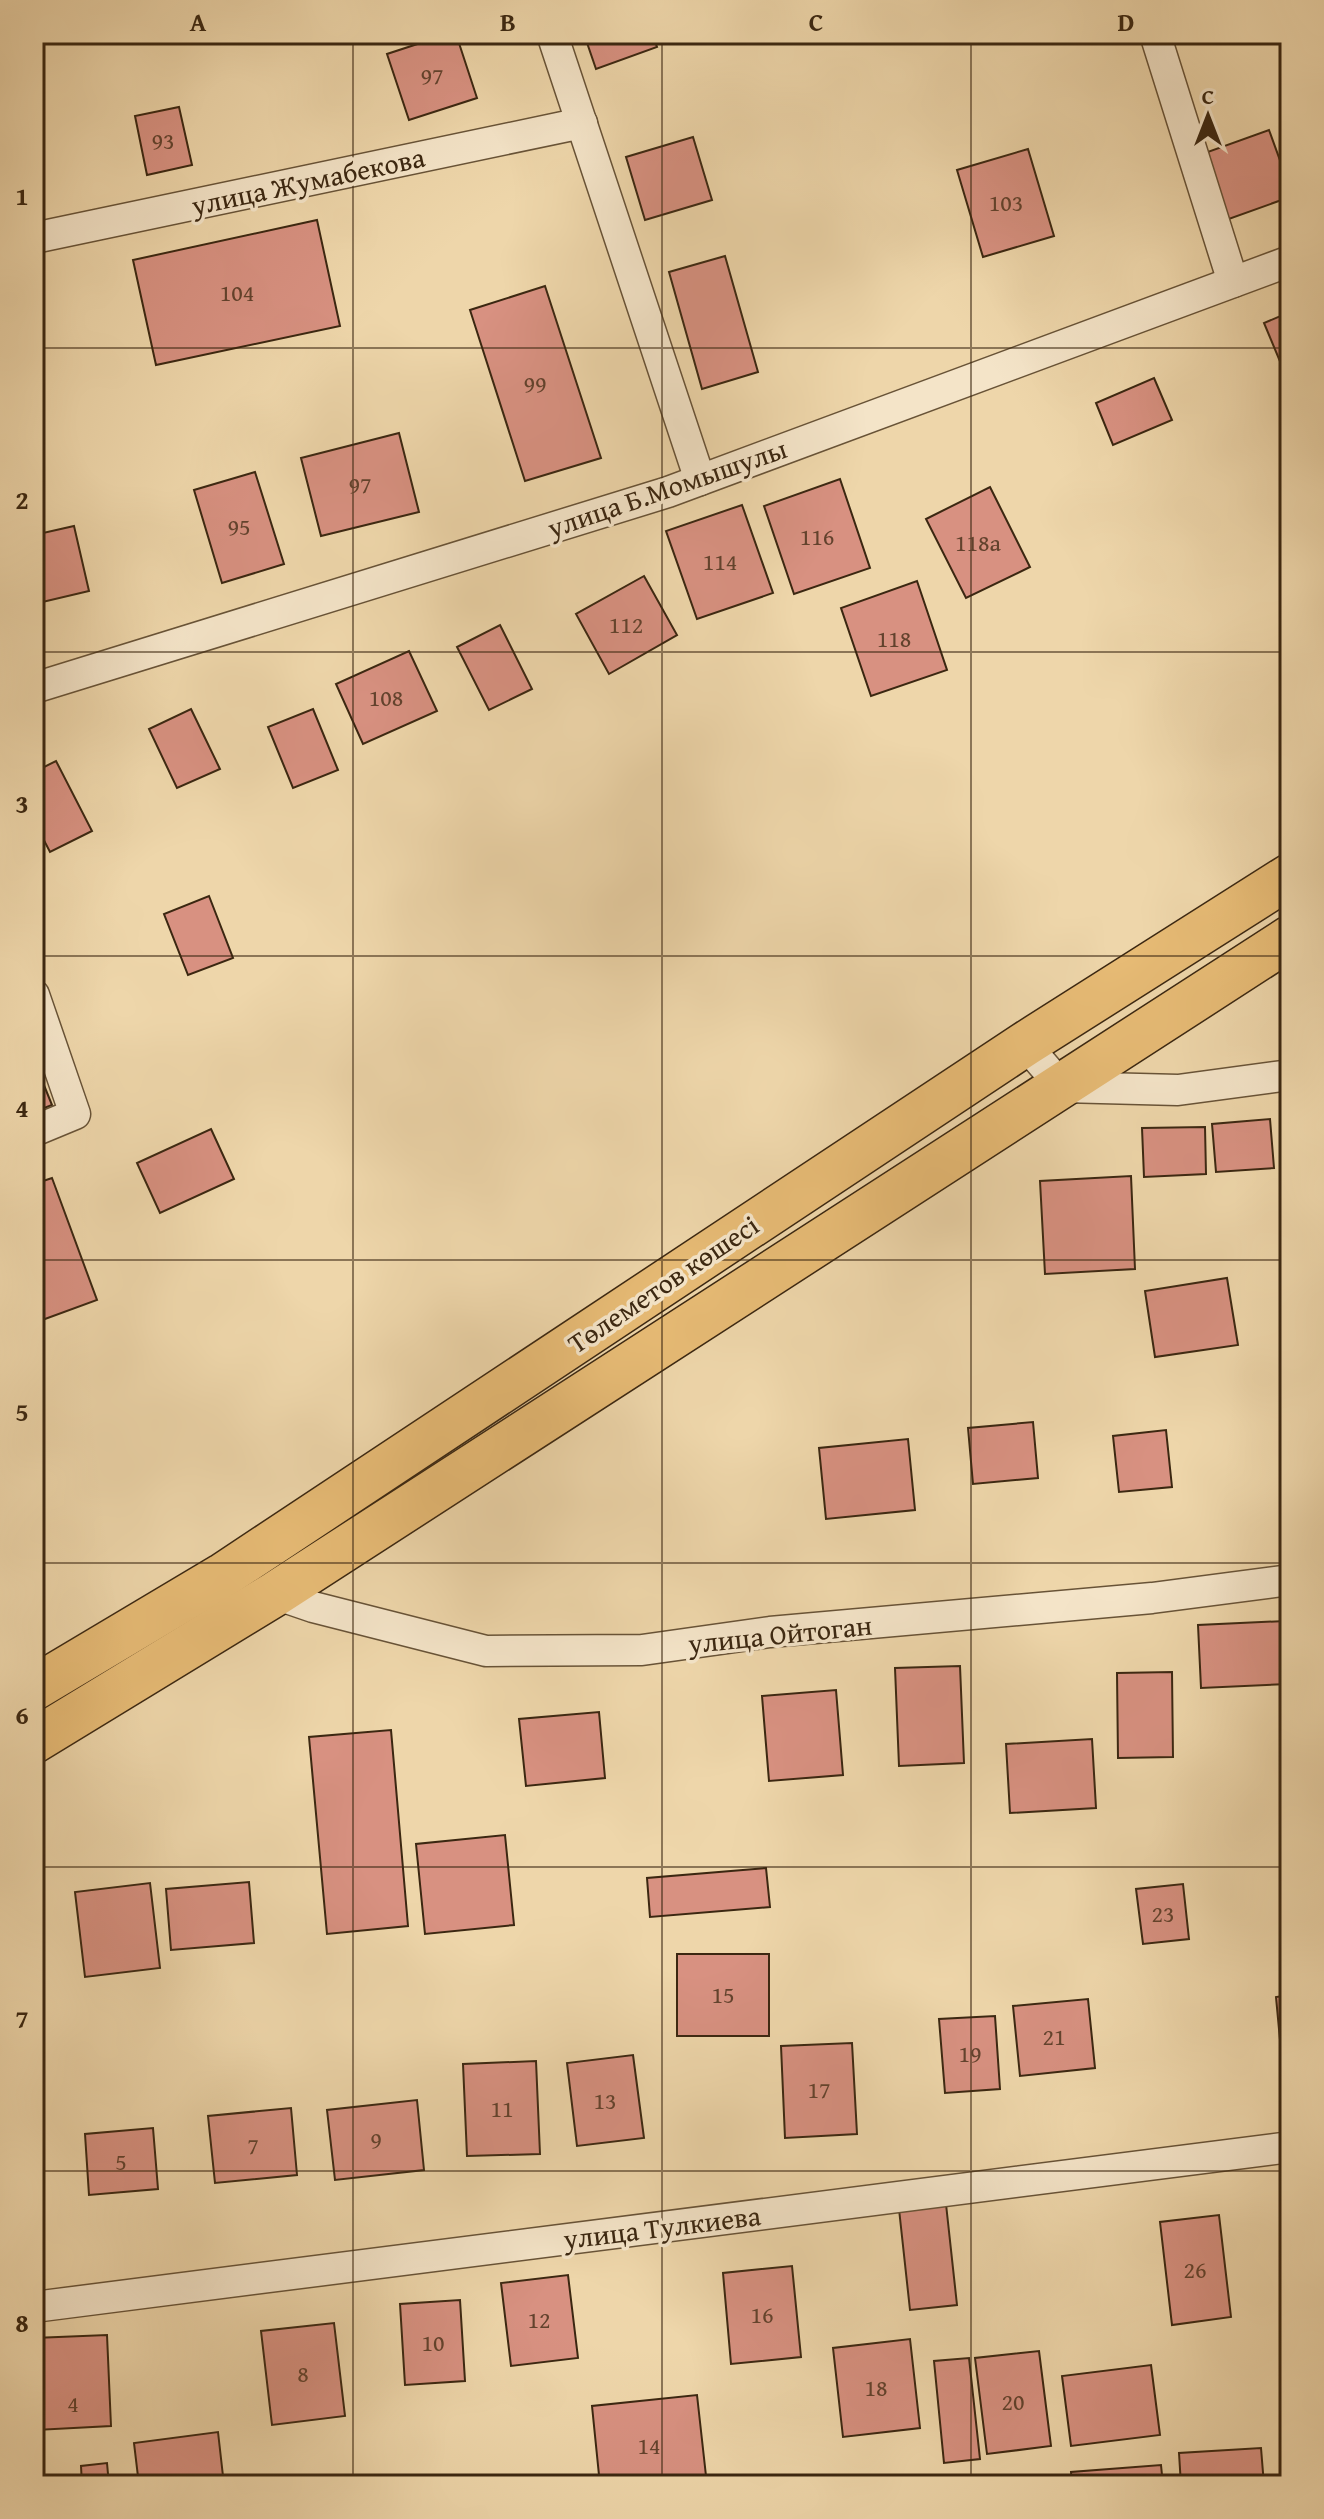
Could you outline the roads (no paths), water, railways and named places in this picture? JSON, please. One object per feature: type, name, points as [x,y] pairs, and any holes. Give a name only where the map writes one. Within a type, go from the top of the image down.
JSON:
[{"type":"main road","name":"Төлеметов көшесі","points":[[34,1688],[222,1576],[1025,1044],[1290,876]]},
{"type":"main road","name":"Төлеметов көшесі","points":[[34,1741],[275,1594],[1290,938]]},
{"type":"street","points":[[552,34],[700,480]]},
{"type":"street","points":[[1155,34],[1233,282]]},
{"type":"street","name":"улица Жумабекова","points":[[34,238],[582,123]]},
{"type":"street","name":"улица Б.Момышулы","points":[[34,688],[700,480],[1290,261]]},
{"type":"street","points":[[34,995],[75,1114],[34,1131]]},
{"type":"street","points":[[1025,1044],[1062,1087],[1178,1090],[1290,1075]]},
{"type":"street","name":"улица Ойтоган","points":[[275,1594],[313,1607],[486,1651],[642,1650],[770,1632],[1152,1598],[1290,1580]]},
{"type":"street","name":"улица Тулкиева","points":[[34,2307],[1290,2147]]}]
